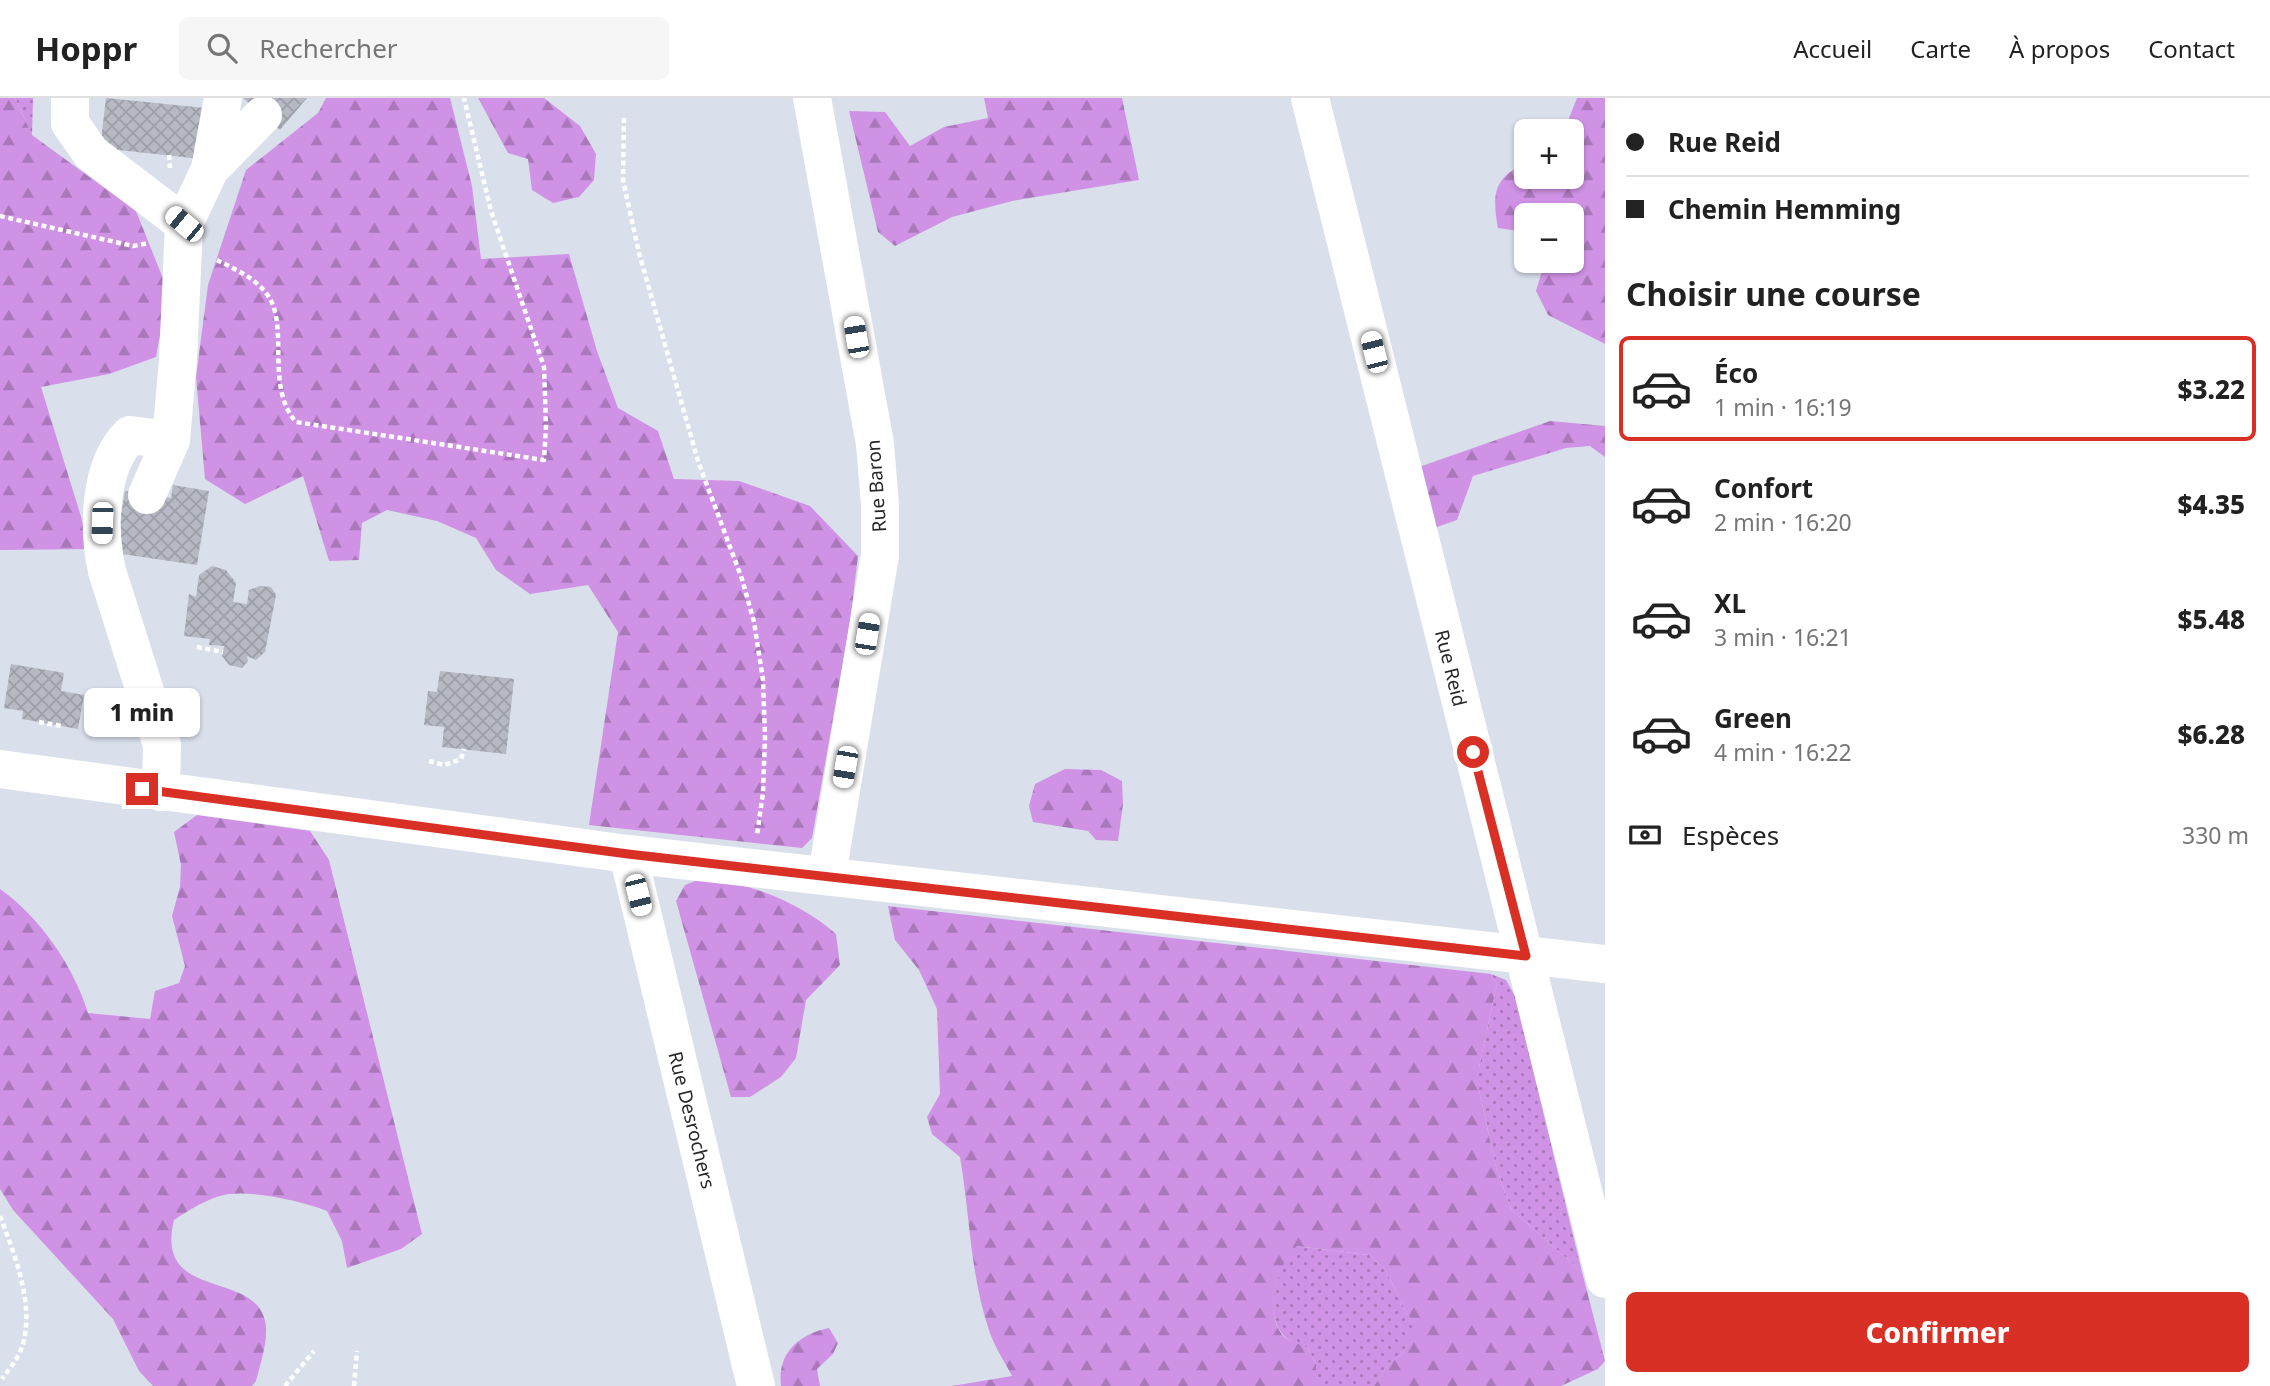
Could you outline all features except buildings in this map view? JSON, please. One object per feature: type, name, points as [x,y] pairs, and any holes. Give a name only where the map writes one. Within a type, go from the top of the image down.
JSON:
[{"type":"street","points":[[70,98],[70,123],[91,153],[183,233]]},
{"type":"street","points":[[147,495],[170,440],[183,233],[210,169],[223,98]]},
{"type":"street","name":"Rue Baron","points":[[812,98],[875,444],[880,505],[880,555],[827,875]]},
{"type":"street","name":"Rue Reid","points":[[1310,98],[1605,1279]]},
{"type":"street","points":[[210,169],[263,115]]},
{"type":"street","points":[[162,792],[162,745],[102,545],[103,507],[112,464],[122,444],[130,435],[170,440]]},
{"type":"street","points":[[0,769],[628,854],[1605,964]]},
{"type":"street","name":"Rue Desrochers","points":[[628,854],[756,1386]]},
{"type":"path","points":[[0,216],[133,246],[183,233],[244,274],[266,293],[274,307],[280,390],[286,411],[296,422],[544,460],[544,368],[491,211],[464,98]]},
{"type":"path","points":[[624,118],[623,180],[639,253],[698,461],[742,579],[754,622],[763,680],[765,737],[763,793],[752,867]]},
{"type":"path","points":[[197,647],[223,652]]},
{"type":"path","points":[[39,722],[62,726]]},
{"type":"path","points":[[429,761],[444,765],[461,759],[464,749]]},
{"type":"path","points":[[0,1216],[22,1284],[25,1318],[24,1339],[19,1355],[2,1379]]},
{"type":"path","points":[[285,1386],[314,1351]]},
{"type":"path","points":[[354,1386],[357,1351]]},
{"type":"green space","points":[[0,98],[15,98],[32,135],[136,211],[168,291],[156,357],[109,374],[41,387],[91,549],[0,550]]},
{"type":"green space","points":[[15,98],[33,98],[32,135]]},
{"type":"green space","points":[[326,98],[450,98],[472,186],[481,259],[569,254],[597,351],[618,408],[658,431],[674,479],[739,481],[810,506],[858,556],[850,622],[812,838],[802,848],[589,825],[618,632],[588,585],[530,594],[496,570],[476,538],[437,521],[387,510],[362,523],[359,560],[329,561],[303,476],[245,504],[205,479],[196,377],[208,285],[246,170],[318,113]]},
{"type":"green space","points":[[478,98],[544,98],[580,126],[596,154],[594,180],[579,197],[553,203],[532,190],[528,159],[508,153]]},
{"type":"green space","points":[[984,98],[1122,98],[1139,180],[1012,201],[952,217],[895,246],[878,232],[849,111],[885,112],[910,146],[944,127],[988,118]]},
{"type":"green space","points":[[1577,98],[1605,98],[1605,344],[1548,315],[1536,291],[1541,273],[1584,273],[1584,203],[1514,203],[1514,230],[1498,228],[1496,216],[1497,189],[1501,181],[1514,170],[1514,189],[1584,189],[1584,119],[1569,119]]},
{"type":"green space","points":[[1550,421],[1605,426],[1605,457],[1590,446],[1566,448],[1473,476],[1457,520],[1434,528],[1419,467]]},
{"type":"green space","points":[[1065,769],[1101,770],[1122,781],[1123,804],[1118,841],[1096,840],[1088,831],[1033,822],[1029,806],[1035,784]]},
{"type":"green space","points":[[197,815],[310,831],[329,860],[422,1234],[401,1249],[347,1268],[342,1241],[327,1211],[305,1204],[265,1195],[229,1194],[207,1201],[174,1220],[172,1247],[179,1264],[193,1275],[247,1297],[260,1309],[266,1328],[265,1341],[256,1381],[252,1386],[153,1386],[139,1371],[113,1319],[13,1210],[0,1189],[0,889],[29,914],[54,944],[74,978],[88,1013],[150,1019],[155,991],[179,983],[185,966],[172,916],[180,887],[181,865],[174,832]]},
{"type":"green space","points":[[705,877],[775,896],[807,913],[836,934],[840,965],[806,1000],[796,1058],[781,1077],[750,1097],[731,1097],[676,901],[685,885]]},
{"type":"green space","points":[[888,906],[1491,974],[1497,984],[1479,1067],[1479,1090],[1496,1167],[1511,1209],[1582,1272],[1605,1361],[1598,1369],[1561,1386],[1374,1386],[1389,1363],[1402,1354],[1412,1336],[1412,1323],[1385,1269],[1369,1255],[1297,1246],[1279,1277],[1273,1302],[1274,1314],[1283,1336],[1308,1348],[1316,1364],[1316,1386],[952,1386],[1012,1376],[992,1339],[978,1290],[960,1157],[932,1134],[927,1117],[940,1094],[937,1009],[919,970],[895,940]]},
{"type":"green space","points":[[1491,974],[1506,980],[1515,996],[1582,1272],[1511,1209],[1496,1167],[1479,1090],[1479,1067],[1497,984]]},
{"type":"green space","points":[[1296,1246],[1369,1255],[1385,1269],[1412,1323],[1412,1337],[1402,1354],[1389,1363],[1374,1386],[1316,1386],[1316,1364],[1308,1348],[1286,1338],[1277,1326],[1273,1302],[1275,1290],[1283,1266]]},
{"type":"green space","points":[[829,1328],[838,1343],[833,1354],[817,1369],[820,1386],[781,1386],[783,1364],[792,1347],[808,1335]]},
{"type":"route","points":[[142,789],[628,854],[1526,956],[1473,752]]}]
